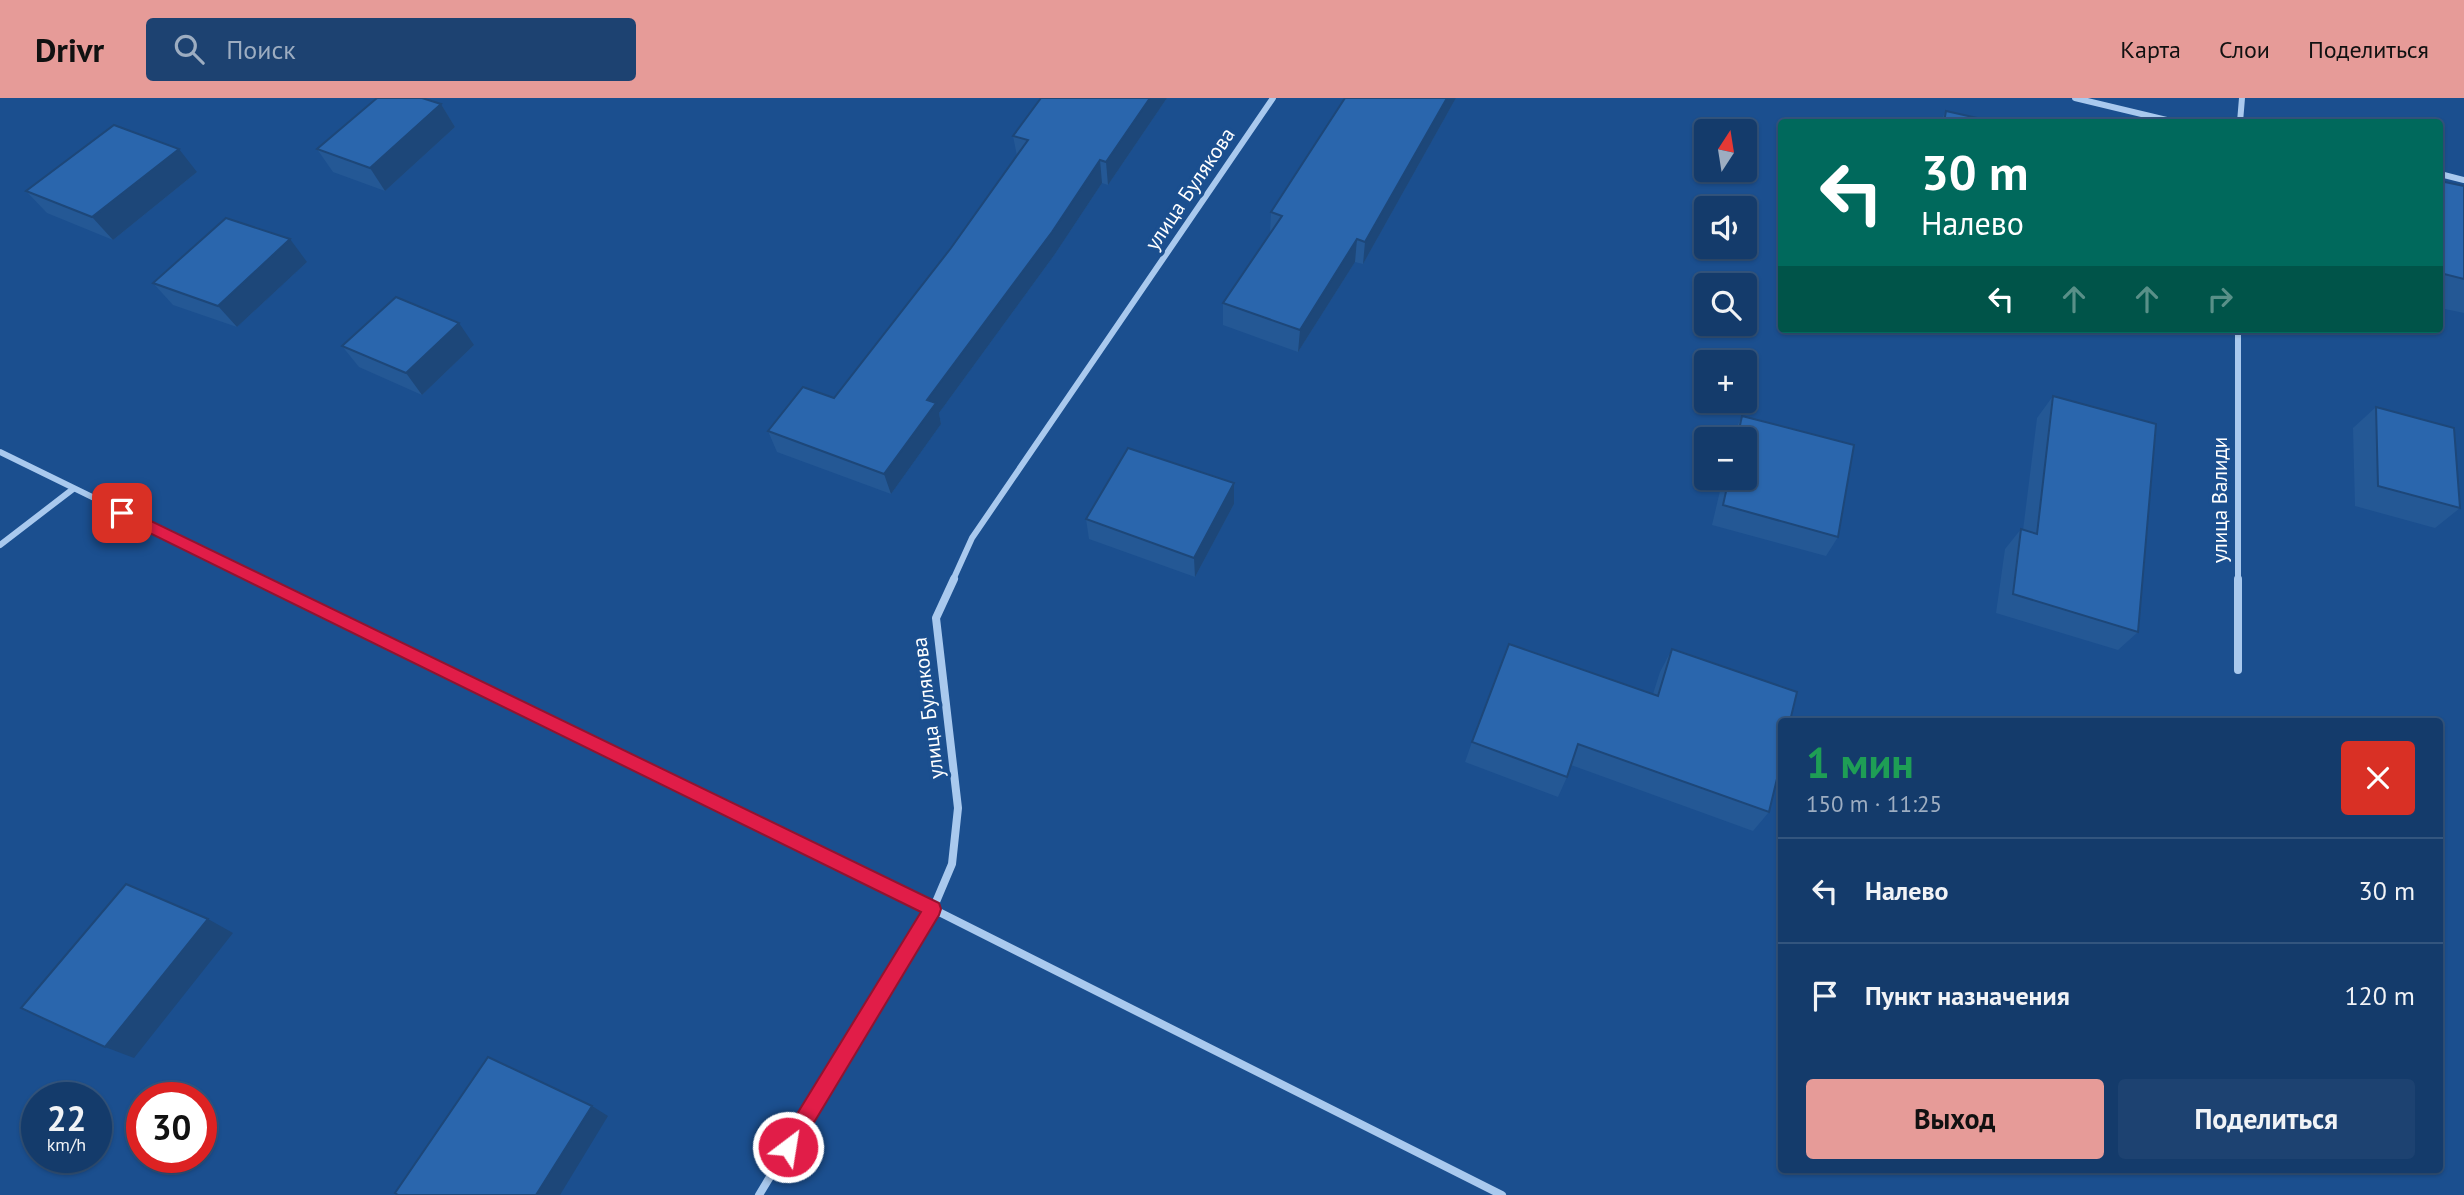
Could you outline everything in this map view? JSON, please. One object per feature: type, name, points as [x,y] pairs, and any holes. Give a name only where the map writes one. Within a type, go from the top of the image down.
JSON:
[{"type":"street","name":"улица Булякова","points":[[759,1195],[933,909],[951,864],[958,808],[936,618],[972,538],[1273,98]]},
{"type":"street","points":[[2075,98],[2162,119]]},
{"type":"street","points":[[2240,119],[2242,98]]},
{"type":"street","points":[[2443,175],[2464,180]]},
{"type":"street","name":"улица Валиди","points":[[2238,333],[2238,670]]},
{"type":"street","points":[[0,452],[933,909],[1502,1195]]},
{"type":"street","points":[[0,545],[73,489]]},
{"type":"building","points":[[377,98],[422,98],[441,104],[370,168],[317,149]]},
{"type":"building","points":[[1041,98],[1150,98],[1106,162],[1100,160],[1052,232],[927,400],[936,403],[884,474],[768,431],[803,387],[834,398],[951,248],[1028,140],[1013,136]]},
{"type":"building","points":[[1345,98],[1447,98],[1365,242],[1357,239],[1300,330],[1223,303],[1282,216],[1271,212]]},
{"type":"building","points":[[1946,111],[1982,119],[1945,119]]},
{"type":"building","points":[[114,125],[179,149],[92,217],[26,191]]},
{"type":"building","points":[[2443,182],[2464,186],[2464,279],[2443,274]]},
{"type":"building","points":[[226,218],[290,239],[218,306],[153,283]]},
{"type":"building","points":[[396,297],[459,323],[406,373],[342,346]]},
{"type":"building","points":[[2053,396],[2156,424],[2138,632],[2013,594],[2021,529],[2037,534]]},
{"type":"building","points":[[2376,407],[2454,428],[2460,508],[2378,486]]},
{"type":"building","points":[[1742,416],[1854,445],[1838,537],[1723,505],[1726,490],[1757,490],[1757,427],[1740,427]]},
{"type":"building","points":[[1128,448],[1234,483],[1194,558],[1086,519]]},
{"type":"building","points":[[1509,644],[1658,696],[1672,649],[1797,692],[1791,718],[1778,718],[1778,775],[1769,812],[1578,744],[1567,777],[1472,742]]},
{"type":"building","points":[[126,884],[208,919],[105,1047],[21,1008]]},
{"type":"building","points":[[488,1057],[592,1106],[536,1195],[395,1193]]},
{"type":"route","points":[[122,513],[933,909],[788,1147]]}]
